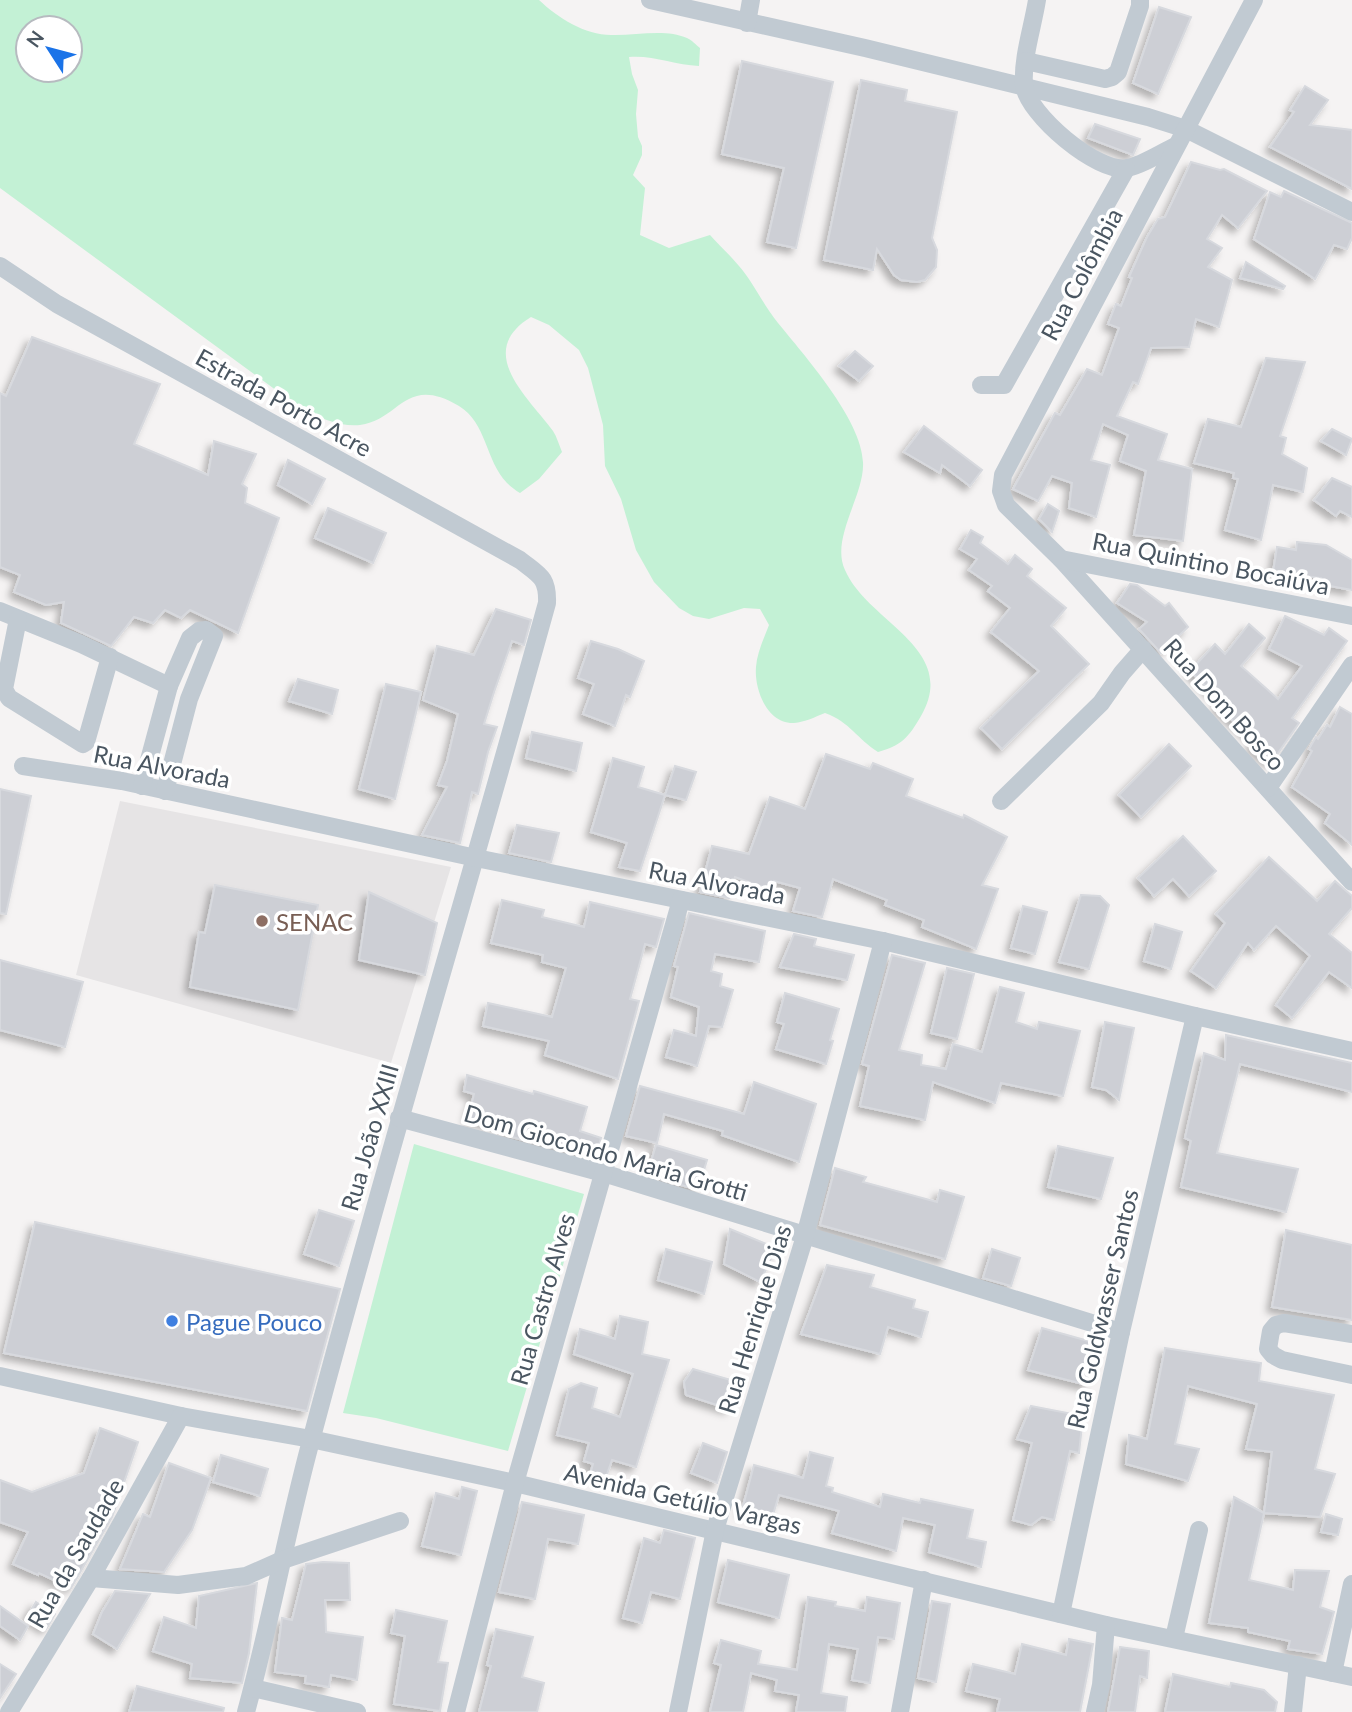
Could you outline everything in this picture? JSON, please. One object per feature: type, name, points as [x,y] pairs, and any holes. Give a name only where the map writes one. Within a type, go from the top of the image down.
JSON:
[{"type":"street","points":[[650,0],[865,48],[1148,117],[1186,129],[1352,212]]},
{"type":"street","points":[[747,23],[751,0]]},
{"type":"street","points":[[1037,0],[1024,87],[1041,118],[1087,155],[1106,166],[1126,169],[1176,146]]},
{"type":"street","points":[[1026,61],[1105,79],[1112,77],[1118,72],[1140,0]]},
{"type":"street","name":"Rua Colômbia","points":[[1062,559],[1006,505],[1001,491],[1003,475],[1254,0]]},
{"type":"street","points":[[981,386],[1004,385],[1126,169]]},
{"type":"street","name":"Estrada Porto Acre","points":[[0,266],[57,304],[496,546],[544,579]]},
{"type":"street","name":"Rua Quintino Bocaiúva","points":[[1062,559],[1352,616]]},
{"type":"street","name":"Rua Dom Bosco","points":[[1062,559],[1352,882]]},
{"type":"street","name":"Rua João XXIII","points":[[246,1712],[311,1439],[399,1118],[476,858],[547,603],[544,579]]},
{"type":"street","points":[[0,611],[110,657],[170,686]]},
{"type":"street","points":[[18,619],[4,689],[6,693],[9,698],[83,744],[86,742],[110,657]]},
{"type":"street","points":[[142,786],[170,686],[190,638],[199,631],[211,632],[214,636],[189,699],[165,791]]},
{"type":"street","points":[[1001,801],[1101,703],[1143,649]]},
{"type":"street","points":[[1268,788],[1352,665]]},
{"type":"street","name":"Rua Alvorada","points":[[23,766],[142,786],[883,941],[1352,1051]]},
{"type":"street","name":"Rua Castro Alves","points":[[456,1712],[515,1483],[681,900]]},
{"type":"street","name":"Rua Henrique Dias","points":[[678,1712],[716,1530],[805,1236],[883,941]]},
{"type":"street","name":"Rua Goldwasser Santos","points":[[1061,1614],[1121,1332],[1195,1016]]},
{"type":"street","name":"Dom Giocondo Maria Grotti","points":[[399,1118],[603,1173],[1121,1332]]},
{"type":"street","points":[[1352,1334],[1284,1323],[1276,1325],[1271,1331],[1268,1349],[1282,1360],[1352,1375]]},
{"type":"street","name":"Avenida Getúlio Vargas","points":[[0,1376],[181,1416],[311,1439],[515,1483],[1106,1625],[1352,1677]]},
{"type":"street","name":"Rua da Saudade","points":[[9,1712],[91,1578],[181,1416]]},
{"type":"street","points":[[91,1578],[178,1585],[246,1576],[400,1521]]},
{"type":"street","points":[[1174,1638],[1199,1530]]},
{"type":"street","points":[[900,1712],[924,1580]]},
{"type":"street","points":[[1333,1673],[1352,1584]]},
{"type":"street","points":[[1096,1712],[1106,1625]]},
{"type":"street","points":[[1293,1712],[1298,1665]]},
{"type":"street","points":[[253,1688],[357,1712]]},
{"type":"shaded area","name":"SENAC","points":[[120,801],[451,867],[391,1063],[76,975]]},
{"type":"green space","points":[[0,0],[539,0],[563,19],[591,32],[611,35],[669,33],[689,39],[700,48],[699,66],[647,57],[629,57],[638,90],[636,114],[638,137],[642,146],[642,155],[633,175],[645,188],[640,235],[669,248],[710,235],[744,273],[843,408],[860,445],[863,462],[859,488],[842,544],[845,570],[856,589],[920,654],[929,672],[930,692],[921,716],[904,740],[878,752],[841,721],[825,713],[794,723],[776,718],[770,712],[760,695],[756,676],[758,656],[769,625],[760,609],[744,608],[709,619],[693,616],[679,608],[654,582],[636,550],[621,499],[605,466],[603,425],[588,368],[579,350],[549,325],[531,317],[515,331],[507,345],[506,359],[511,374],[553,431],[562,452],[539,479],[520,493],[500,474],[481,432],[468,413],[441,397],[414,397],[374,421],[360,425],[338,423],[303,410],[0,188]]},
{"type":"green space","points":[[414,1144],[584,1194],[508,1451],[376,1418],[343,1413]]},
{"type":"building","points":[[1159,7],[1191,17],[1158,94],[1133,83]]},
{"type":"building","points":[[742,61],[833,82],[796,248],[767,242],[784,168],[722,154]]},
{"type":"building","points":[[861,80],[907,90],[905,101],[957,112],[932,238],[937,250],[936,267],[925,280],[901,280],[894,275],[877,249],[873,270],[824,260]]},
{"type":"building","points":[[1305,86],[1328,100],[1310,125],[1352,130],[1352,189],[1270,147],[1294,112],[1290,110]]},
{"type":"building","points":[[1095,124],[1140,139],[1133,155],[1088,138]]},
{"type":"building","points":[[1191,162],[1224,169],[1267,191],[1238,228],[1222,215],[1207,239],[1222,248],[1208,267],[1232,280],[1219,327],[1196,319],[1189,347],[1151,348],[1138,384],[1133,382],[1117,416],[1167,434],[1158,460],[1192,469],[1183,541],[1134,535],[1146,471],[1120,461],[1128,435],[1103,424],[1091,460],[1110,465],[1096,517],[1069,508],[1072,483],[1052,476],[1038,501],[1013,489],[1055,413],[1060,415],[1087,369],[1102,375],[1119,328],[1108,324],[1116,304],[1121,306],[1132,278],[1129,277],[1147,237],[1158,219],[1165,217]]},
{"type":"building","points":[[1284,191],[1352,223],[1352,238],[1347,249],[1334,245],[1315,279],[1254,239],[1270,192],[1281,197]]},
{"type":"building","points":[[1246,262],[1285,286],[1283,289],[1240,278]]},
{"type":"building","points":[[32,337],[160,384],[134,444],[208,475],[214,441],[256,454],[242,484],[247,488],[245,503],[279,518],[238,633],[190,610],[181,618],[165,610],[153,623],[134,617],[111,646],[61,623],[64,602],[46,605],[14,592],[20,575],[0,567],[0,393],[6,396]]},
{"type":"building","points":[[855,351],[873,366],[859,381],[839,366]]},
{"type":"building","points":[[1266,358],[1305,362],[1280,436],[1286,438],[1282,454],[1307,468],[1303,492],[1273,485],[1261,540],[1225,530],[1238,479],[1233,478],[1234,473],[1194,463],[1208,419],[1241,427]]},
{"type":"building","points":[[924,426],[982,470],[970,486],[942,465],[940,473],[904,452]]},
{"type":"building","points":[[1332,429],[1352,439],[1346,455],[1321,441]]},
{"type":"building","points":[[288,460],[325,479],[312,504],[278,485]]},
{"type":"building","points":[[1332,478],[1352,487],[1352,517],[1340,511],[1336,516],[1314,500]]},
{"type":"building","points":[[1048,504],[1059,511],[1052,532],[1039,519]]},
{"type":"building","points":[[328,508],[386,533],[373,563],[315,538]]},
{"type":"building","points":[[971,530],[983,537],[980,543],[1008,564],[1015,555],[1032,569],[1027,576],[1066,608],[1051,626],[1089,664],[1002,749],[981,728],[1039,671],[991,632],[1010,608],[988,591],[992,586],[969,570],[977,559],[960,549]]},
{"type":"building","points":[[1297,542],[1326,545],[1352,560],[1352,590],[1319,584],[1321,578],[1273,572],[1277,547],[1296,550]]},
{"type":"building","points":[[1130,584],[1137,585],[1165,606],[1169,603],[1188,627],[1161,653],[1139,629],[1147,622],[1117,603]]},
{"type":"building","points":[[496,609],[531,620],[524,645],[512,641],[484,724],[497,727],[478,794],[472,792],[460,843],[422,835],[447,787],[438,785],[447,761],[458,714],[423,700],[437,646],[474,655]]},
{"type":"building","points":[[1285,616],[1324,635],[1329,628],[1347,641],[1292,718],[1299,723],[1271,763],[1251,746],[1255,740],[1216,706],[1221,701],[1190,671],[1215,644],[1225,654],[1249,624],[1265,638],[1241,666],[1278,699],[1302,666],[1269,649]]},
{"type":"building","points":[[591,641],[644,661],[630,697],[626,695],[615,726],[583,714],[594,684],[578,678]]},
{"type":"building","points":[[298,679],[338,690],[332,714],[289,701]]},
{"type":"building","points":[[386,684],[421,692],[395,799],[359,789]]},
{"type":"building","points":[[1340,707],[1352,714],[1352,845],[1325,823],[1330,814],[1292,787],[1312,751],[1309,749],[1316,737],[1318,739],[1327,725],[1330,727]]},
{"type":"building","points":[[532,732],[582,743],[576,771],[526,758]]},
{"type":"building","points":[[1169,744],[1191,766],[1141,817],[1119,795]]},
{"type":"building","points":[[826,754],[870,769],[873,763],[913,779],[906,796],[963,818],[964,815],[1007,837],[982,885],[998,889],[976,949],[922,927],[924,920],[885,905],[887,900],[833,879],[822,917],[793,911],[800,888],[774,881],[771,890],[735,877],[729,898],[700,892],[712,846],[749,854],[770,797],[805,809]]},
{"type":"building","points":[[613,758],[644,767],[638,787],[665,795],[640,871],[619,867],[627,843],[591,832]]},
{"type":"building","points":[[675,766],[696,772],[686,800],[665,795]]},
{"type":"building","points":[[0,789],[31,796],[6,914],[0,913]]},
{"type":"building","points":[[517,825],[559,833],[551,862],[509,853]]},
{"type":"building","points":[[1183,836],[1216,871],[1189,896],[1173,879],[1154,896],[1138,878]]},
{"type":"building","points":[[1269,857],[1317,901],[1335,881],[1352,896],[1352,908],[1329,934],[1352,953],[1352,988],[1329,972],[1292,1018],[1276,1005],[1310,956],[1276,926],[1254,950],[1248,943],[1216,988],[1191,971],[1225,923],[1216,914]]},
{"type":"building","points":[[215,885],[318,905],[298,1010],[190,987],[199,932],[205,933]]},
{"type":"building","points":[[369,892],[437,923],[425,975],[359,960]]},
{"type":"building","points":[[1081,895],[1100,896],[1109,905],[1089,969],[1059,962]]},
{"type":"building","points":[[502,900],[544,910],[542,917],[584,927],[590,902],[664,919],[656,947],[645,944],[630,999],[639,1001],[618,1079],[545,1055],[549,1041],[483,1026],[488,1003],[552,1017],[566,968],[542,962],[543,955],[491,943]]},
{"type":"building","points":[[1023,906],[1047,912],[1035,954],[1011,948]]},
{"type":"building","points":[[689,913],[765,931],[759,962],[715,954],[711,971],[722,974],[720,986],[733,990],[722,1027],[709,1026],[697,1066],[666,1057],[674,1030],[696,1036],[699,1007],[671,997],[678,967],[674,966]]},
{"type":"building","points":[[1155,924],[1182,932],[1171,969],[1144,961]]},
{"type":"building","points":[[794,934],[816,939],[814,946],[854,955],[847,980],[780,967]]},
{"type":"building","points":[[892,955],[925,963],[899,1050],[922,1055],[921,1065],[946,1069],[953,1044],[982,1052],[1000,987],[1024,993],[1016,1022],[1037,1029],[1039,1022],[1080,1031],[1063,1096],[1001,1083],[995,1103],[933,1082],[925,1120],[860,1106],[869,1066],[862,1064]]},
{"type":"building","points":[[0,960],[83,982],[65,1047],[0,1030]]},
{"type":"building","points":[[947,968],[974,974],[957,1039],[931,1033]]},
{"type":"building","points":[[785,993],[839,1009],[826,1064],[776,1049],[784,1024],[777,1022]]},
{"type":"building","points":[[1105,1022],[1134,1028],[1119,1100],[1106,1090],[1092,1087]]},
{"type":"building","points":[[1226,1035],[1352,1063],[1352,1092],[1240,1064],[1217,1153],[1298,1169],[1286,1212],[1181,1187],[1191,1141],[1185,1138],[1204,1053],[1225,1060]]},
{"type":"building","points":[[467,1075],[587,1107],[580,1131],[601,1138],[595,1159],[508,1136],[510,1129],[468,1119],[474,1094],[464,1091]]},
{"type":"building","points":[[754,1082],[816,1104],[799,1162],[722,1135],[723,1131],[664,1114],[657,1143],[626,1136],[640,1086],[744,1114]]},
{"type":"building","points":[[656,1145],[707,1160],[698,1190],[647,1175]]},
{"type":"building","points":[[1058,1146],[1113,1158],[1101,1199],[1048,1187]]},
{"type":"building","points":[[835,1168],[866,1177],[863,1182],[937,1202],[940,1190],[964,1197],[945,1259],[820,1225]]},
{"type":"building","points":[[319,1210],[354,1221],[339,1266],[304,1254]]},
{"type":"building","name":"Pague Pouco","points":[[35,1222],[340,1289],[307,1411],[4,1353]]},
{"type":"building","points":[[730,1229],[776,1248],[760,1282],[724,1264]]},
{"type":"building","points":[[1286,1230],[1352,1245],[1352,1320],[1272,1307]]},
{"type":"building","points":[[666,1249],[712,1262],[704,1294],[658,1280]]},
{"type":"building","points":[[992,1249],[1020,1258],[1011,1286],[983,1278]]},
{"type":"building","points":[[827,1265],[874,1275],[870,1287],[915,1300],[913,1308],[928,1312],[921,1337],[888,1327],[880,1354],[801,1334]]},
{"type":"building","points":[[620,1316],[648,1322],[642,1354],[669,1360],[636,1467],[612,1460],[606,1477],[591,1471],[593,1464],[584,1461],[589,1443],[557,1435],[569,1389],[581,1383],[597,1388],[592,1408],[620,1417],[633,1374],[574,1354],[580,1329],[615,1339]]},
{"type":"building","points":[[1042,1328],[1099,1344],[1087,1385],[1028,1370]]},
{"type":"building","points":[[1165,1348],[1261,1363],[1259,1381],[1334,1395],[1315,1469],[1335,1474],[1320,1517],[1264,1513],[1272,1452],[1246,1449],[1257,1404],[1188,1386],[1175,1444],[1199,1449],[1188,1481],[1126,1464],[1129,1435],[1147,1439]]},
{"type":"building","points":[[693,1369],[741,1383],[734,1391],[729,1409],[686,1395],[684,1382]]},
{"type":"building","points":[[1031,1406],[1083,1416],[1079,1453],[1070,1451],[1054,1520],[1042,1517],[1031,1525],[1013,1520],[1032,1443],[1017,1439]]},
{"type":"building","points":[[100,1428],[138,1442],[112,1517],[71,1588],[13,1564],[28,1532],[0,1522],[0,1480],[32,1492],[84,1473]]},
{"type":"building","points":[[703,1443],[727,1452],[717,1483],[691,1473]]},
{"type":"building","points":[[810,1452],[833,1458],[826,1486],[833,1488],[832,1492],[880,1507],[883,1494],[920,1503],[921,1499],[973,1510],[967,1538],[986,1542],[981,1567],[929,1552],[935,1525],[903,1518],[896,1551],[832,1533],[839,1511],[779,1495],[772,1518],[742,1510],[754,1465],[803,1478]]},
{"type":"building","points":[[221,1455],[268,1469],[260,1496],[213,1482]]},
{"type":"building","points":[[169,1463],[211,1478],[192,1530],[164,1572],[120,1569],[143,1514],[150,1517]]},
{"type":"building","points":[[462,1487],[477,1491],[461,1555],[422,1546],[436,1493],[459,1499]]},
{"type":"building","points":[[1234,1497],[1264,1513],[1249,1580],[1293,1590],[1295,1570],[1329,1571],[1320,1607],[1334,1612],[1322,1654],[1288,1649],[1290,1641],[1248,1632],[1248,1628],[1209,1623]]},
{"type":"building","points":[[522,1502],[584,1515],[578,1544],[548,1539],[535,1599],[499,1592]]},
{"type":"building","points":[[1326,1514],[1342,1519],[1338,1535],[1321,1532]]},
{"type":"building","points":[[664,1530],[695,1538],[680,1599],[651,1592],[642,1623],[623,1618],[644,1538],[660,1543]]},
{"type":"building","points":[[728,1560],[789,1575],[779,1618],[718,1602]]},
{"type":"building","points":[[349,1563],[350,1600],[325,1600],[326,1632],[363,1637],[357,1680],[331,1675],[329,1687],[305,1683],[306,1676],[275,1672],[282,1618],[292,1620],[306,1564]]},
{"type":"building","points":[[257,1583],[249,1653],[242,1683],[190,1678],[192,1664],[153,1651],[164,1617],[196,1628],[199,1596]]},
{"type":"building","points":[[115,1591],[150,1594],[117,1649],[93,1634]]},
{"type":"building","points":[[808,1597],[836,1602],[835,1606],[865,1611],[867,1597],[900,1603],[894,1639],[878,1637],[870,1683],[852,1680],[858,1649],[829,1644],[821,1693],[847,1697],[845,1712],[796,1712],[799,1695],[775,1691],[777,1680],[751,1673],[743,1712],[710,1712],[721,1665],[714,1663],[721,1640],[761,1651],[758,1664],[797,1670]]},
{"type":"building","points":[[932,1601],[950,1604],[936,1682],[918,1678]]},
{"type":"building","points":[[36,1602],[55,1614],[46,1629],[27,1617]]},
{"type":"building","points":[[0,1606],[28,1626],[20,1640],[0,1626]]},
{"type":"building","points":[[396,1610],[447,1621],[438,1662],[448,1663],[440,1711],[394,1704],[405,1636],[391,1633]]},
{"type":"building","points":[[496,1629],[533,1637],[522,1677],[544,1683],[537,1712],[479,1712],[491,1666],[487,1665]]},
{"type":"building","points":[[1069,1639],[1093,1644],[1080,1712],[997,1712],[1000,1699],[966,1691],[973,1664],[1015,1674],[1022,1644],[1066,1655]]},
{"type":"building","points":[[1120,1647],[1149,1651],[1147,1678],[1140,1676],[1135,1712],[1108,1712]]},
{"type":"building","points":[[0,1664],[16,1674],[0,1698]]},
{"type":"building","points":[[1173,1674],[1230,1687],[1231,1683],[1264,1690],[1277,1702],[1275,1712],[1165,1712]]},
{"type":"building","points":[[137,1686],[224,1708],[223,1712],[129,1712]]},
{"type":"place","name":"SENAC","points":[[262,921]]},
{"type":"place","name":"Pague Pouco","points":[[172,1321]]}]
